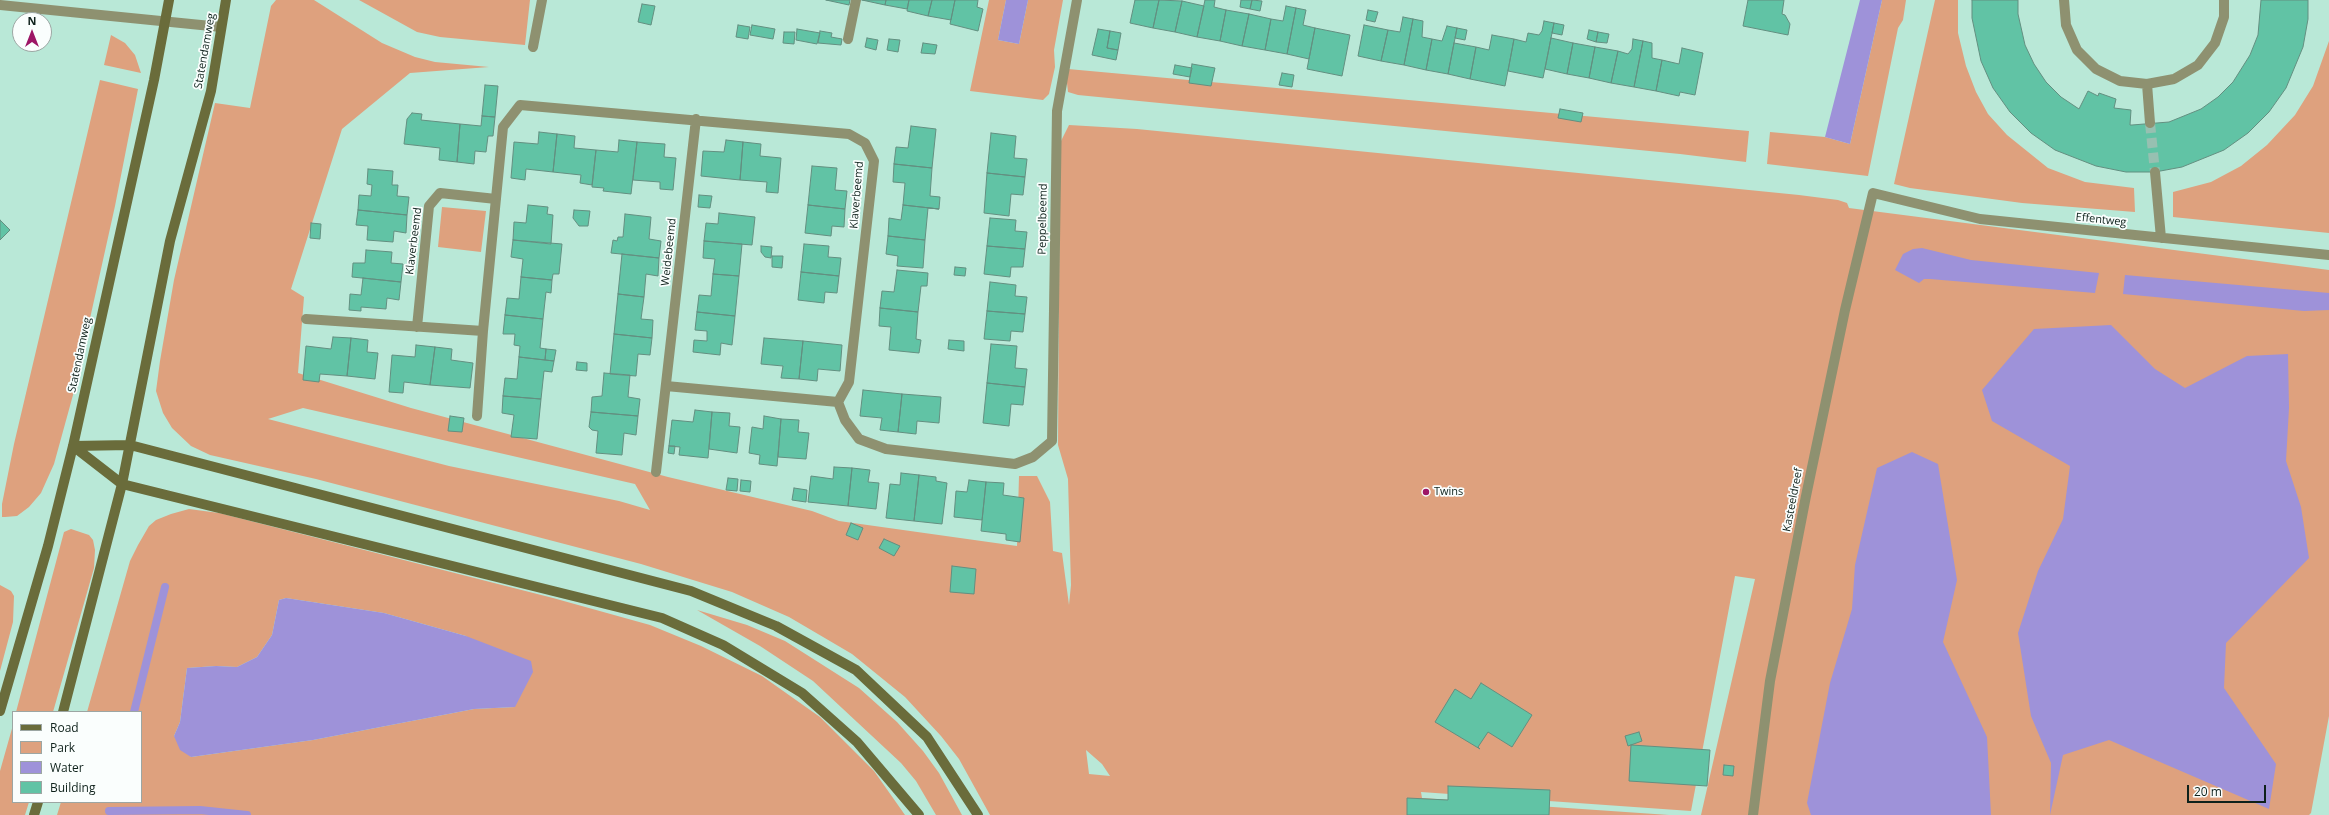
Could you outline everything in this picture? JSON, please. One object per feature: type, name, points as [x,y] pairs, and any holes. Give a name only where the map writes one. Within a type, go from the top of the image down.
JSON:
[{"type":"main road","name":"Statendamweg","points":[[0,711],[48,546],[73,446],[169,0]]},
{"type":"main road","name":"Statendamweg","points":[[63,711],[122,484],[170,241],[211,91],[226,0]]},
{"type":"main road","points":[[73,446],[130,445],[691,591],[776,626],[856,670],[927,736],[978,815]]},
{"type":"main road","points":[[73,446],[122,484],[662,618],[723,645],[802,693],[857,742],[919,815]]},
{"type":"main road","points":[[34,815],[38,803]]},
{"type":"street","points":[[533,47],[542,0]]},
{"type":"street","points":[[848,39],[856,0]]},
{"type":"street","name":"Peppelbeemd","points":[[838,402],[845,420],[859,439],[886,449],[1015,464],[1033,457],[1052,441],[1056,111],[1077,0]]},
{"type":"street","points":[[2064,0],[2066,25],[2078,50],[2096,69],[2120,81],[2147,84],[2174,79],[2198,65],[2215,43],[2224,16],[2224,0]]},
{"type":"street","points":[[0,5],[221,27]]},
{"type":"street","points":[[2147,84],[2150,123]]},
{"type":"street","name":"Klaverbeemd","points":[[477,416],[483,331],[503,127],[520,105],[696,119],[849,134],[865,143],[874,161],[849,382],[838,402]]},
{"type":"street","name":"Weidebeemd","points":[[656,472],[696,119]]},
{"type":"street","points":[[2154,172],[2161,238]]},
{"type":"street","name":"Klaverbeemd","points":[[417,327],[429,206],[440,193],[496,199]]},
{"type":"street","name":"Effentweg","points":[[1874,193],[1980,219],[2329,255]]},
{"type":"street","name":"Kasteeldreef","points":[[1753,815],[1770,681],[1806,496],[1846,310],[1874,193]]},
{"type":"street","points":[[306,319],[483,331]]},
{"type":"street","points":[[666,386],[838,402]]},
{"type":"green space","points":[[276,0],[314,0],[382,43],[415,57],[435,62],[489,67],[410,73],[342,129],[291,289],[304,297],[298,373],[411,408],[668,477],[812,511],[839,521],[1017,546],[1019,476],[1037,476],[1050,502],[1053,551],[1062,553],[1069,605],[1071,585],[1068,479],[1058,445],[1060,143],[1069,125],[1137,129],[1799,195],[1838,200],[1847,203],[1849,208],[2329,270],[2329,716],[2311,813],[2309,815],[1701,815],[1755,579],[1735,576],[1691,811],[1421,792],[1422,798],[1669,815],[990,815],[959,759],[941,736],[905,697],[852,654],[789,617],[732,592],[641,564],[316,479],[210,455],[191,446],[172,428],[163,413],[156,391],[174,280],[215,103],[250,108],[271,6]],"holes":[[[303,408],[635,484],[650,510],[619,501],[449,466],[268,419]],[[1086,750],[1102,764],[1110,776],[1089,774]]]},
{"type":"green space","points":[[359,0],[530,0],[525,45],[440,37],[417,32]]},
{"type":"green space","points":[[989,0],[1006,0],[998,40],[1019,44],[1028,0],[1063,0],[1054,50],[1055,67],[1049,94],[1043,100],[970,91]]},
{"type":"green space","points":[[1882,0],[1906,0],[1903,20],[1898,28],[1868,176],[1767,164],[1770,132],[1825,137],[1850,144]]},
{"type":"green space","points":[[1935,0],[1958,0],[1958,33],[1966,66],[1976,92],[1988,114],[2007,135],[2048,168],[2085,182],[2134,188],[2135,212],[2022,203],[1910,188],[1894,184]]},
{"type":"green space","points":[[111,35],[125,43],[135,55],[141,73],[104,65]]},
{"type":"green space","points":[[2329,41],[2329,233],[2173,217],[2173,192],[2211,182],[2241,166],[2267,145],[2295,115],[2313,86]]},
{"type":"green space","points":[[1068,69],[1749,131],[1746,162],[1680,154],[1078,95],[1068,92],[1066,74]]},
{"type":"green space","points":[[100,80],[138,89],[115,206],[73,395],[54,464],[41,493],[29,507],[17,516],[2,517],[2,504],[14,444]]},
{"type":"green space","points":[[442,207],[486,211],[481,252],[438,247]]},
{"type":"green space","points":[[189,509],[219,513],[553,598],[650,625],[701,646],[762,676],[820,717],[874,771],[905,815],[57,815],[61,803],[142,803],[142,711],[87,711],[130,561],[149,526],[156,520]],"holes":[[[286,598],[384,613],[466,636],[515,707],[474,709],[313,740],[191,757],[174,736],[180,722],[187,668],[216,666],[237,667],[257,657],[272,635],[279,600]]]},
{"type":"green space","points":[[71,529],[89,535],[93,540],[95,550],[94,568],[53,711],[16,711],[64,532]]},
{"type":"green space","points":[[0,585],[11,591],[14,596],[13,622],[0,671]]},
{"type":"green space","points":[[697,610],[747,625],[785,641],[859,688],[897,722],[923,751],[939,773],[962,815],[936,815],[916,781],[901,763],[813,681],[760,646]]},
{"type":"green space","points":[[12,729],[12,803],[29,803],[25,815],[0,815],[0,771]]},
{"type":"water","points":[[1006,0],[1028,0],[1019,44],[998,40]]},
{"type":"water","points":[[1860,0],[1882,0],[1850,144],[1825,137]]},
{"type":"water","points":[[1922,248],[1971,260],[2099,273],[2095,293],[1930,279],[1924,279],[1919,283],[1895,270],[1903,254],[1913,249]]},
{"type":"water","points":[[2125,275],[2329,293],[2329,310],[2304,311],[2123,294]]},
{"type":"water","points":[[2111,325],[2155,369],[2185,388],[2247,356],[2288,354],[2289,408],[2286,461],[2301,507],[2309,558],[2226,643],[2224,688],[2276,764],[2269,809],[2109,740],[2063,755],[2050,815],[2051,763],[2031,716],[2018,633],[2038,571],[2063,519],[2070,466],[1992,421],[1982,390],[2034,329]]},
{"type":"water","points":[[1912,452],[1938,464],[1957,580],[1943,642],[1987,737],[1991,815],[1811,815],[1807,803],[1830,683],[1852,609],[1855,565],[1877,468]]},
{"type":"water","points":[[286,598],[384,613],[466,636],[531,661],[533,672],[515,707],[474,709],[313,740],[191,757],[180,750],[174,736],[180,722],[187,668],[216,666],[237,667],[257,657],[272,635],[279,600]]},
{"type":"building","points":[[826,0],[850,0],[849,5]]},
{"type":"building","points":[[862,0],[886,0],[885,5]]},
{"type":"building","points":[[886,0],[909,0],[907,9],[885,5]]},
{"type":"building","points":[[909,0],[932,0],[928,16],[907,11]]},
{"type":"building","points":[[932,0],[955,0],[951,20],[928,16]]},
{"type":"building","points":[[955,0],[978,0],[977,7],[983,9],[978,31],[950,24]]},
{"type":"building","points":[[1135,0],[1159,0],[1153,28],[1130,23]]},
{"type":"building","points":[[1159,0],[1182,1],[1175,32],[1153,28]]},
{"type":"building","points":[[1205,0],[1215,0],[1214,7],[1226,10],[1220,41],[1197,37]]},
{"type":"building","points":[[1241,0],[1252,0],[1250,9],[1240,7]]},
{"type":"building","points":[[1252,0],[1262,1],[1260,11],[1250,9]]},
{"type":"building","points":[[1748,0],[1784,0],[1782,14],[1785,15],[1790,24],[1788,35],[1743,26]]},
{"type":"building","points":[[1972,0],[2018,0],[2018,14],[2025,45],[2034,64],[2046,82],[2061,97],[2079,109],[2088,91],[2098,96],[2099,93],[2116,99],[2114,108],[2131,110],[2130,125],[2169,122],[2201,109],[2218,97],[2233,82],[2250,55],[2258,35],[2261,0],[2308,0],[2308,19],[2303,47],[2286,88],[2269,112],[2248,133],[2224,150],[2182,167],[2155,172],[2126,172],[2096,166],[2055,150],[2031,133],[2010,112],[1993,88],[1981,61],[1972,18]]},
{"type":"building","points":[[1182,1],[1204,6],[1197,37],[1175,32]]},
{"type":"building","points":[[642,4],[655,6],[651,25],[638,22]]},
{"type":"building","points":[[1286,6],[1296,8],[1287,54],[1265,50],[1271,19],[1283,21]]},
{"type":"building","points":[[1296,8],[1306,10],[1303,25],[1315,28],[1309,59],[1287,54]]},
{"type":"building","points":[[1226,10],[1249,14],[1242,46],[1220,41]]},
{"type":"building","points":[[1368,10],[1378,12],[1375,22],[1366,20]]},
{"type":"building","points":[[1249,14],[1271,19],[1265,50],[1242,46]]},
{"type":"building","points":[[1403,17],[1413,19],[1404,65],[1381,61],[1388,30],[1400,32]]},
{"type":"building","points":[[1413,19],[1423,21],[1422,37],[1432,39],[1426,70],[1404,65]]},
{"type":"building","points":[[1544,21],[1554,23],[1543,78],[1508,71],[1514,39],[1526,42],[1528,33],[1539,35],[1542,31]]},
{"type":"building","points":[[1554,23],[1564,25],[1562,35],[1552,33]]},
{"type":"building","points":[[738,25],[750,27],[748,39],[736,37]]},
{"type":"building","points":[[752,25],[775,29],[773,39],[750,35]]},
{"type":"building","points":[[1364,25],[1388,30],[1381,61],[1358,56]]},
{"type":"building","points":[[1447,26],[1457,28],[1448,74],[1426,70],[1432,39],[1442,41]]},
{"type":"building","points":[[1315,28],[1350,35],[1342,76],[1307,69]]},
{"type":"building","points":[[1457,28],[1467,30],[1465,40],[1455,38]]},
{"type":"building","points":[[797,29],[820,33],[817,44],[796,40]]},
{"type":"building","points":[[1098,29],[1110,31],[1107,48],[1118,50],[1116,60],[1092,55]]},
{"type":"building","points":[[1589,30],[1598,32],[1596,42],[1587,39]]},
{"type":"building","points":[[820,31],[832,33],[831,37],[842,39],[841,45],[818,43]]},
{"type":"building","points":[[1110,31],[1121,33],[1118,50],[1107,48]]},
{"type":"building","points":[[784,32],[795,32],[794,44],[783,43]]},
{"type":"building","points":[[1598,32],[1609,34],[1607,43],[1596,42]]},
{"type":"building","points":[[1492,35],[1514,39],[1505,86],[1470,79],[1476,47],[1489,50]]},
{"type":"building","points":[[867,38],[878,40],[876,50],[865,47]]},
{"type":"building","points":[[1551,38],[1573,43],[1567,74],[1545,69]]},
{"type":"building","points":[[889,39],[900,40],[898,52],[887,50]]},
{"type":"building","points":[[1633,39],[1643,41],[1634,87],[1611,83],[1618,51],[1628,54],[1632,49]]},
{"type":"building","points":[[1643,41],[1652,43],[1652,58],[1662,60],[1656,91],[1634,87]]},
{"type":"building","points":[[923,43],[937,45],[935,54],[921,53]]},
{"type":"building","points":[[1454,43],[1476,47],[1470,79],[1448,74]]},
{"type":"building","points":[[1573,43],[1595,47],[1589,78],[1567,74]]},
{"type":"building","points":[[1595,47],[1618,51],[1611,83],[1589,78]]},
{"type":"building","points":[[1682,48],[1703,53],[1695,95],[1680,92],[1679,96],[1656,91],[1662,60],[1679,64]]},
{"type":"building","points":[[1192,64],[1215,68],[1211,86],[1189,83]]},
{"type":"building","points":[[1175,65],[1192,68],[1190,77],[1173,74]]},
{"type":"building","points":[[1282,73],[1294,75],[1292,87],[1279,85]]},
{"type":"building","points":[[485,85],[498,86],[495,117],[482,116]]},
{"type":"building","points":[[1560,109],[1583,113],[1581,122],[1558,118]]},
{"type":"building","points":[[412,113],[422,114],[421,120],[460,124],[457,162],[439,160],[440,148],[404,144],[407,119]]},
{"type":"building","points":[[482,116],[495,117],[493,136],[488,136],[486,152],[475,151],[474,164],[457,162],[460,124],[481,126]]},
{"type":"building","points":[[911,126],[936,129],[932,168],[894,164],[896,147],[908,148]]},
{"type":"building","points":[[539,132],[557,134],[553,172],[526,169],[525,180],[511,178],[514,142],[538,144]]},
{"type":"building","points":[[991,133],[1016,136],[1014,158],[1027,159],[1025,177],[987,173]]},
{"type":"building","points":[[557,134],[575,136],[574,148],[596,150],[592,185],[580,183],[581,175],[553,172]]},
{"type":"building","points":[[619,140],[637,142],[631,194],[603,191],[604,188],[592,187],[596,150],[618,152]]},
{"type":"building","points":[[726,140],[743,142],[740,180],[701,176],[703,151],[724,152]]},
{"type":"building","points":[[637,142],[665,144],[664,157],[676,158],[673,190],[660,189],[660,182],[633,180]]},
{"type":"building","points":[[743,142],[761,144],[760,156],[781,158],[778,193],[766,192],[767,182],[740,180]]},
{"type":"building","points":[[894,164],[932,168],[930,196],[940,197],[939,209],[903,205],[905,183],[893,182]]},
{"type":"building","points":[[812,166],[837,168],[835,190],[847,191],[845,209],[808,205]]},
{"type":"building","points":[[368,169],[393,171],[392,185],[398,185],[397,196],[409,197],[407,215],[358,210],[359,195],[371,196],[372,185],[367,184]]},
{"type":"building","points":[[987,173],[1025,177],[1023,195],[1011,194],[1009,216],[984,213]]},
{"type":"building","points":[[699,195],[712,196],[710,208],[698,207]]},
{"type":"building","points":[[528,205],[548,207],[547,214],[553,215],[551,244],[513,240],[514,222],[526,223]]},
{"type":"building","points":[[808,205],[845,209],[844,227],[832,226],[831,236],[805,233]]},
{"type":"building","points":[[903,205],[939,209],[928,208],[925,240],[888,236],[889,218],[901,220]]},
{"type":"building","points":[[358,210],[407,215],[406,233],[394,231],[393,242],[367,240],[368,226],[356,225]]},
{"type":"building","points":[[574,210],[590,211],[588,226],[579,226],[573,218]]},
{"type":"building","points":[[719,213],[755,217],[752,245],[704,241],[706,223],[718,224]]},
{"type":"building","points":[[625,214],[651,217],[649,239],[661,241],[659,258],[611,253],[613,240],[617,241],[618,237],[623,237]]},
{"type":"building","points":[[990,218],[1016,220],[1015,231],[1027,232],[1025,249],[987,246]]},
{"type":"building","points":[[0,220],[10,230],[0,240]]},
{"type":"building","points":[[311,223],[321,224],[320,239],[310,238]]},
{"type":"building","points":[[888,236],[925,240],[923,268],[897,266],[898,256],[886,254]]},
{"type":"building","points":[[513,240],[562,244],[559,274],[553,274],[552,280],[521,277],[523,259],[511,257]]},
{"type":"building","points":[[704,241],[742,244],[739,276],[713,274],[715,259],[703,258]]},
{"type":"building","points":[[804,244],[829,246],[828,257],[841,258],[839,276],[801,272]]},
{"type":"building","points":[[761,246],[772,247],[771,258],[765,257],[761,252]]},
{"type":"building","points":[[987,246],[1025,249],[1023,267],[1011,267],[1010,277],[984,274]]},
{"type":"building","points":[[366,250],[392,252],[391,263],[403,264],[401,282],[352,277],[353,263],[365,263]]},
{"type":"building","points":[[622,254],[659,258],[658,276],[646,274],[644,297],[618,294]]},
{"type":"building","points":[[772,256],[783,256],[782,268],[772,267]]},
{"type":"building","points":[[955,267],[966,268],[965,276],[954,275]]},
{"type":"building","points":[[897,270],[928,273],[927,286],[921,286],[918,312],[880,308],[882,291],[894,292]]},
{"type":"building","points":[[801,272],[839,276],[837,293],[825,292],[824,303],[798,300]]},
{"type":"building","points":[[713,274],[739,276],[735,316],[697,312],[699,295],[711,296]]},
{"type":"building","points":[[521,277],[552,280],[551,293],[546,292],[543,319],[505,315],[507,298],[519,299]]},
{"type":"building","points":[[363,278],[401,282],[399,300],[387,298],[386,309],[361,307],[361,311],[349,310],[350,294],[361,295]]},
{"type":"building","points":[[990,282],[1016,285],[1015,296],[1027,297],[1025,314],[987,311]]},
{"type":"building","points":[[618,294],[644,297],[641,319],[653,320],[652,338],[614,334]]},
{"type":"building","points":[[880,308],[918,312],[916,339],[921,340],[919,353],[889,350],[891,327],[879,326]]},
{"type":"building","points":[[987,311],[1025,314],[1023,332],[1011,331],[1010,341],[984,339]]},
{"type":"building","points":[[697,312],[735,316],[732,345],[721,343],[720,355],[693,352],[694,340],[707,341],[707,331],[695,330]]},
{"type":"building","points":[[505,315],[543,319],[540,348],[546,349],[545,360],[519,357],[520,346],[514,345],[515,334],[503,334]]},
{"type":"building","points":[[614,334],[652,338],[650,355],[638,354],[636,376],[610,374]]},
{"type":"building","points":[[333,337],[351,338],[347,376],[320,374],[319,382],[303,380],[306,346],[331,349]]},
{"type":"building","points":[[351,338],[368,340],[367,352],[378,353],[375,379],[347,376]]},
{"type":"building","points":[[764,338],[803,341],[799,379],[781,378],[783,366],[761,364]]},
{"type":"building","points":[[949,340],[964,341],[964,351],[948,349]]},
{"type":"building","points":[[803,341],[842,345],[840,371],[818,369],[817,381],[799,379]]},
{"type":"building","points":[[991,344],[1017,346],[1015,368],[1027,369],[1025,387],[987,383]]},
{"type":"building","points":[[416,345],[435,347],[430,385],[404,382],[403,393],[389,392],[392,355],[415,357]]},
{"type":"building","points":[[435,347],[452,349],[451,360],[473,363],[470,388],[430,385]]},
{"type":"building","points":[[546,349],[556,350],[554,361],[545,360]]},
{"type":"building","points":[[519,357],[554,361],[552,372],[544,371],[541,399],[503,396],[505,378],[517,379]]},
{"type":"building","points":[[577,362],[587,363],[587,371],[576,370]]},
{"type":"building","points":[[604,373],[630,375],[628,397],[640,399],[638,416],[591,412],[592,397],[602,396]]},
{"type":"building","points":[[987,383],[1025,387],[1023,405],[1011,404],[1009,426],[983,423]]},
{"type":"building","points":[[863,390],[902,394],[898,432],[880,430],[882,418],[860,416]]},
{"type":"building","points":[[902,394],[941,397],[939,423],[917,421],[916,434],[898,432]]},
{"type":"building","points":[[503,396],[541,399],[537,439],[511,437],[514,415],[502,413]]},
{"type":"building","points":[[695,410],[712,412],[708,458],[679,455],[680,447],[669,446],[672,420],[693,422]]},
{"type":"building","points":[[591,412],[638,416],[636,435],[624,433],[622,455],[596,453],[598,431],[592,430],[589,427]]},
{"type":"building","points":[[712,412],[730,413],[729,426],[740,427],[737,453],[709,449]]},
{"type":"building","points":[[450,416],[464,418],[462,432],[448,431]]},
{"type":"building","points":[[764,416],[781,419],[777,466],[759,464],[760,455],[749,453],[752,427],[763,429]]},
{"type":"building","points":[[781,419],[799,420],[798,432],[809,433],[806,459],[778,457]]},
{"type":"building","points":[[669,446],[675,446],[674,454],[668,453]]},
{"type":"building","points":[[834,467],[852,468],[848,506],[808,502],[811,476],[833,479]]},
{"type":"building","points":[[852,468],[870,470],[868,482],[879,483],[876,509],[848,506]]},
{"type":"building","points":[[901,473],[919,475],[914,521],[886,518],[890,484],[900,485]]},
{"type":"building","points":[[919,475],[936,477],[936,481],[947,483],[942,524],[914,521]]},
{"type":"building","points":[[728,478],[738,479],[737,491],[726,490]]},
{"type":"building","points":[[741,480],[751,481],[750,492],[740,491]]},
{"type":"building","points":[[969,480],[986,482],[982,520],[954,517],[956,491],[967,492]]},
{"type":"building","points":[[986,482],[1004,483],[1003,495],[1024,498],[1020,542],[1006,540],[1006,534],[981,531]]},
{"type":"building","points":[[794,488],[807,490],[806,502],[792,500]]},
{"type":"building","points":[[851,523],[863,528],[858,540],[846,535]]},
{"type":"building","points":[[884,539],[900,546],[894,556],[879,548]]},
{"type":"building","points":[[952,566],[976,569],[974,594],[950,592]]},
{"type":"building","points":[[1481,683],[1532,715],[1512,747],[1488,732],[1478,747],[1480,749],[1435,722],[1455,689],[1471,699]]},
{"type":"building","points":[[1639,732],[1642,741],[1628,746],[1625,736]]},
{"type":"building","points":[[1631,745],[1710,750],[1707,786],[1629,781]]},
{"type":"building","points":[[1724,765],[1734,766],[1733,776],[1723,775]]},
{"type":"building","points":[[1448,786],[1550,790],[1549,815],[1407,815],[1407,798],[1448,800]]},
{"type":"waterway","points":[[134,711],[165,587]]},
{"type":"waterway","points":[[109,811],[200,810],[247,815]]},
{"type":"tunnel","points":[[2150,123],[2155,172]]},
{"type":"place","name":"Twins","points":[[1426,492]]}]
